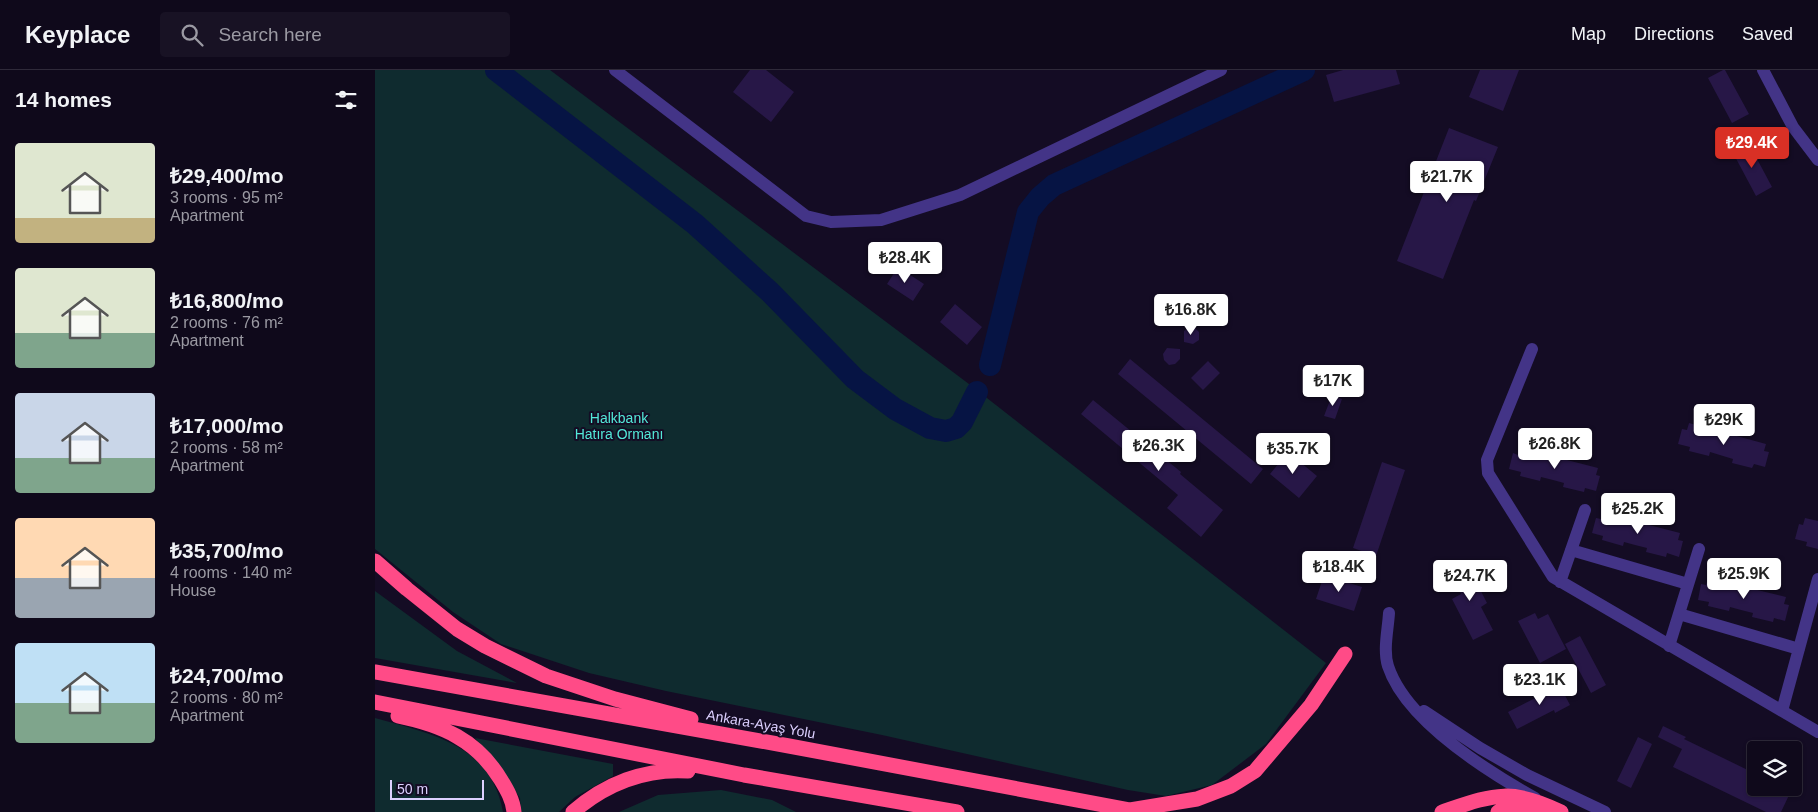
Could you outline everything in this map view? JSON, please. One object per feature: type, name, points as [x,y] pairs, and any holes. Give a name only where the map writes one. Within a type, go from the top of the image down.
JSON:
[{"type":"highway","points":[[375,561],[407,590],[457,630],[545,676],[615,699],[789,746]]},
{"type":"highway","name":"Ankara-Ayaş Yolu","points":[[375,672],[789,746],[1135,811],[1197,799],[1231,786],[1255,771],[1311,705],[1345,654]]},
{"type":"highway","points":[[375,702],[744,775],[957,812]]},
{"type":"highway","points":[[375,711],[418,720],[447,730],[464,740],[481,754],[497,772],[513,803],[514,812]]},
{"type":"highway","points":[[573,812],[586,801],[617,782],[648,773],[677,770],[744,775]]},
{"type":"highway","points":[[1442,812],[1478,800],[1503,795],[1525,798],[1541,808]]},
{"type":"highway","points":[[1498,812],[1513,807],[1541,808],[1561,812]]},
{"type":"street","points":[[615,70],[806,216],[831,222],[881,220],[960,195],[1221,70]]},
{"type":"street","points":[[1763,70],[1793,127],[1818,160]]},
{"type":"street","points":[[1532,349],[1487,460],[1488,473],[1553,578],[1818,732]]},
{"type":"street","points":[[1560,582],[1585,510]]},
{"type":"street","points":[[1669,646],[1699,549]]},
{"type":"street","points":[[1571,550],[1688,584]]},
{"type":"street","points":[[1782,711],[1818,579]]},
{"type":"street","points":[[1389,613],[1386,647],[1388,665],[1395,681],[1409,702],[1428,724],[1467,756],[1541,808]]},
{"type":"street","points":[[1679,614],[1799,648]]},
{"type":"street","points":[[1409,702],[1480,748],[1527,775],[1605,812]]},
{"type":"green space","name":"Halkbank Hatıra Ormanı","points":[[375,70],[550,70],[969,384],[1326,663],[1266,744],[1212,785],[1166,796],[1128,790],[882,735],[666,691],[589,673],[501,644],[453,612],[375,549]]},
{"type":"green space","points":[[375,591],[457,651],[517,683],[375,658]]},
{"type":"green space","points":[[375,718],[437,737],[472,757],[486,771],[496,789],[503,812],[375,812]]},
{"type":"green space","points":[[475,738],[613,764],[613,776],[575,797],[559,812],[521,812],[520,798],[501,769]]},
{"type":"green space","points":[[721,790],[772,800],[796,812],[619,812],[658,795]]},
{"type":"building","points":[[750,70],[766,70],[794,92],[771,122],[733,92]]},
{"type":"building","points":[[1343,70],[1396,70],[1400,84],[1334,102],[1326,75]]},
{"type":"building","points":[[1480,70],[1519,70],[1503,111],[1469,97]]},
{"type":"building","points":[[1725,70],[1749,114],[1732,123],[1708,78]]},
{"type":"building","points":[[1449,128],[1498,147],[1476,201],[1474,200],[1443,279],[1397,261]]},
{"type":"building","points":[[1748,142],[1772,187],[1756,196],[1732,151]]},
{"type":"building","points":[[898,267],[924,284],[913,301],[887,284]]},
{"type":"building","points":[[955,304],[982,327],[967,345],[940,322]]},
{"type":"building","points":[[1194,327],[1199,332],[1199,340],[1193,344],[1184,342],[1184,331]]},
{"type":"building","points":[[1167,348],[1180,349],[1180,359],[1175,364],[1169,365],[1164,360],[1163,354]]},
{"type":"building","points":[[1130,359],[1263,469],[1251,484],[1118,374]]},
{"type":"building","points":[[1208,361],[1220,373],[1203,390],[1191,378]]},
{"type":"building","points":[[1332,395],[1342,399],[1335,419],[1324,416]]},
{"type":"building","points":[[1093,400],[1181,472],[1180,474],[1223,510],[1201,537],[1167,508],[1178,495],[1081,414]]},
{"type":"building","points":[[1689,423],[1766,444],[1764,451],[1769,452],[1765,467],[1754,464],[1752,468],[1732,463],[1733,459],[1710,452],[1709,456],[1689,451],[1690,447],[1678,444],[1682,429],[1687,430]]},
{"type":"building","points":[[1520,448],[1598,468],[1596,475],[1600,476],[1596,491],[1585,488],[1584,492],[1563,487],[1564,483],[1541,477],[1540,481],[1520,476],[1521,472],[1509,469],[1513,453],[1518,455]]},
{"type":"building","points":[[1288,452],[1317,476],[1299,498],[1270,474]]},
{"type":"building","points":[[1382,462],[1405,470],[1376,556],[1353,548]]},
{"type":"building","points":[[1603,513],[1680,533],[1678,540],[1683,541],[1679,557],[1667,553],[1666,557],[1646,552],[1647,548],[1624,542],[1623,546],[1602,540],[1603,536],[1592,533],[1596,518],[1601,519]]},
{"type":"building","points":[[1805,518],[1818,521],[1818,549],[1806,546],[1807,542],[1795,539],[1799,524],[1803,525]]},
{"type":"building","points":[[1466,562],[1487,603],[1481,607],[1493,630],[1473,640],[1452,599],[1461,594],[1449,570]]},
{"type":"building","points":[[1324,575],[1362,587],[1354,611],[1316,599]]},
{"type":"building","points":[[1708,578],[1786,597],[1784,604],[1789,605],[1785,621],[1774,618],[1773,622],[1752,617],[1753,613],[1730,607],[1729,611],[1708,606],[1709,602],[1698,600],[1701,584],[1706,585]]},
{"type":"building","points":[[1535,613],[1538,619],[1548,614],[1566,649],[1540,663],[1518,621]]},
{"type":"building","points":[[1580,636],[1606,685],[1591,693],[1565,644]]},
{"type":"building","points":[[1558,682],[1570,705],[1555,713],[1554,710],[1517,729],[1508,712],[1545,693],[1543,690]]},
{"type":"building","points":[[1663,726],[1686,737],[1684,739],[1747,770],[1747,796],[1789,796],[1781,812],[1766,812],[1673,767],[1682,749],[1658,737]]},
{"type":"building","points":[[1638,737],[1652,744],[1631,788],[1617,781]]},
{"type":"waterway","points":[[496,70],[695,224],[770,292],[855,379],[895,409],[930,428],[946,431],[956,428],[962,422],[977,392]]},
{"type":"waterway","points":[[990,365],[1028,212],[1040,197],[1054,185],[1304,70]]}]
